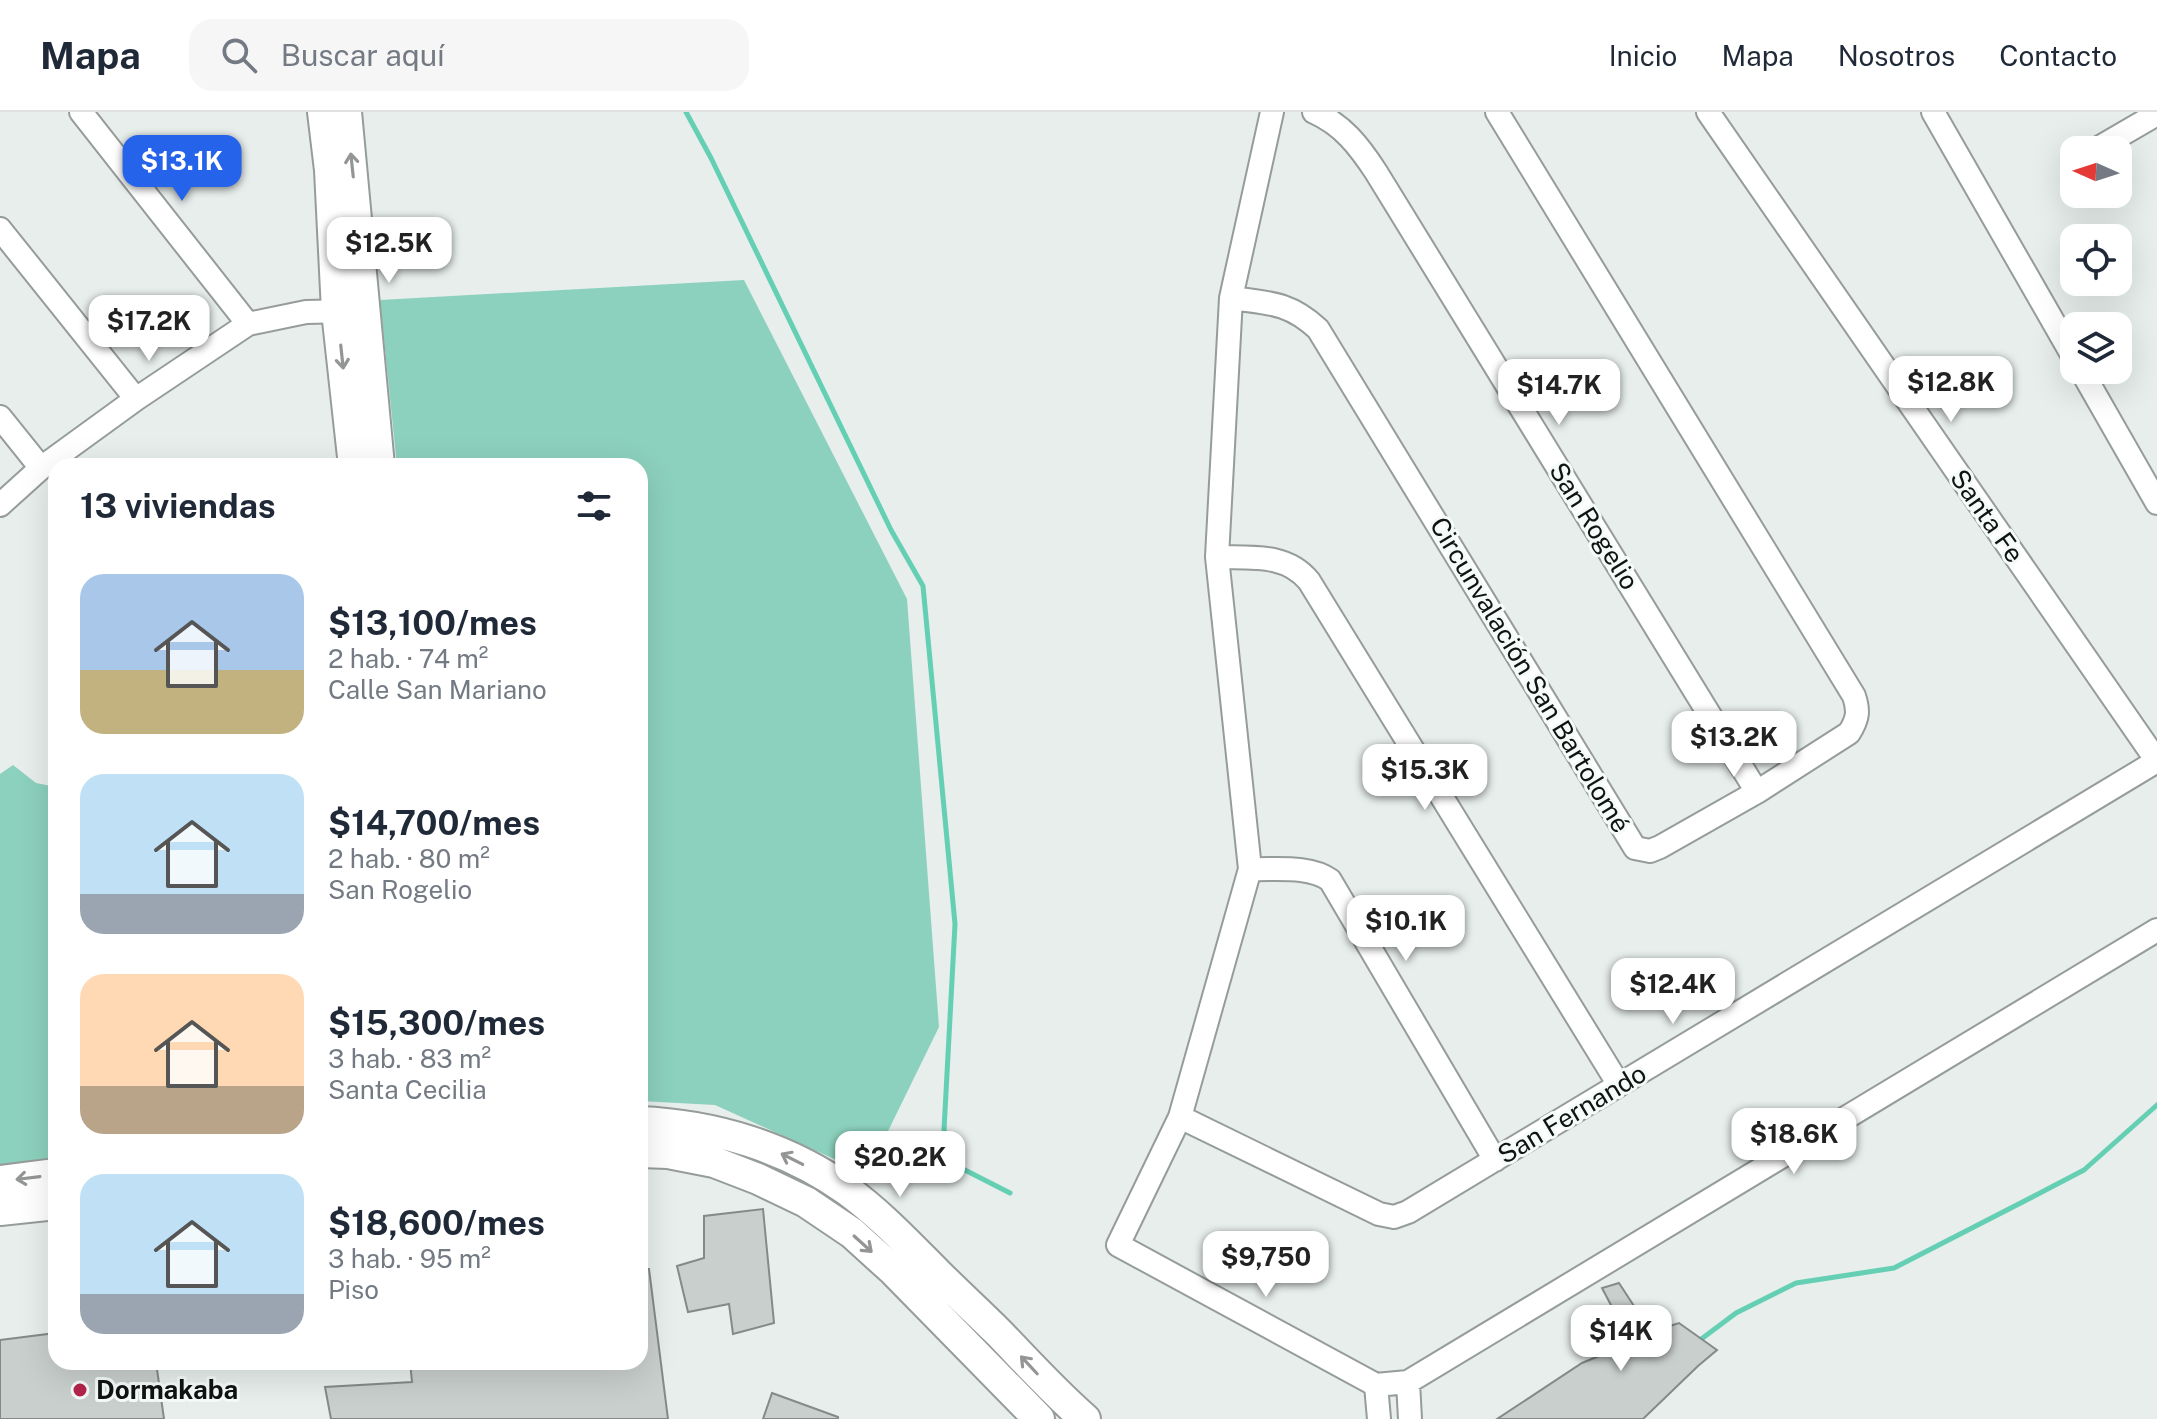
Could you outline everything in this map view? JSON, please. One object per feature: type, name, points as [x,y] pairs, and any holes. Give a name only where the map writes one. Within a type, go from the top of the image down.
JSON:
[{"type":"main road","points":[[323,112],[350,311],[378,458]]},
{"type":"main road","points":[[346,112],[354,458]]},
{"type":"main road","points":[[648,1123],[726,1134],[772,1148],[847,1190],[903,1237],[1050,1388],[1085,1419]]},
{"type":"main road","points":[[648,1152],[714,1162],[758,1179],[806,1202],[852,1233],[894,1271],[1039,1419]]},
{"type":"main road","points":[[0,1181],[48,1175]]},
{"type":"main road","points":[[0,1210],[48,1205]]},
{"type":"street","points":[[81,112],[248,324]]},
{"type":"street","points":[[1272,112],[1231,298],[1217,557],[1250,869],[1180,1117],[1118,1245],[1376,1385],[1408,1382],[2157,930]]},
{"type":"street","name":"San Rogelio","points":[[1314,112],[1347,132],[1362,150],[1757,792]]},
{"type":"street","name":"Circunvalación San Bartolomé","points":[[1231,298],[1279,304],[1297,311],[1318,329],[1635,848],[1650,851],[1660,847],[1757,792],[1849,733],[1856,722],[1858,709],[1854,696],[1497,112]]},
{"type":"street","name":"Santa Fe","points":[[1708,112],[2157,762]]},
{"type":"street","points":[[1933,112],[2060,334]]},
{"type":"street","points":[[2119,136],[2157,114]]},
{"type":"street","points":[[0,229],[136,399]]},
{"type":"street","points":[[55,458],[248,324],[306,312],[350,311]]},
{"type":"street","points":[[2089,384],[2157,503]]},
{"type":"street","points":[[0,417],[41,468]]},
{"type":"street","points":[[0,505],[48,463]]},
{"type":"street","points":[[1217,557],[1281,561],[1302,572],[1309,581],[1619,1085]]},
{"type":"street","name":"San Fernando","points":[[1180,1117],[1370,1210],[1394,1217],[1408,1212],[2157,762]]},
{"type":"street","points":[[1250,869],[1307,871],[1330,880],[1495,1160]]},
{"type":"street","points":[[1408,1382],[1410,1419]]},
{"type":"street","points":[[1376,1385],[1379,1419]]},
{"type":"green space","points":[[744,280],[907,599],[939,1027],[867,1174],[715,1105],[648,1101],[648,458],[396,458],[380,300]]},
{"type":"green space","points":[[13,765],[36,783],[48,785],[48,1161],[0,1166],[0,774]]},
{"type":"building","points":[[763,1209],[774,1323],[733,1334],[729,1304],[688,1312],[677,1266],[704,1258],[704,1216]]},
{"type":"building","points":[[649,1269],[668,1419],[331,1419],[325,1387],[412,1382],[411,1370],[648,1370]]},
{"type":"building","points":[[1619,1283],[1651,1332],[1679,1323],[1717,1350],[1643,1419],[1497,1419],[1582,1363],[1631,1343],[1602,1288]]},
{"type":"building","name":"Dormakaba","points":[[48,1334],[48,1370],[157,1370],[164,1419],[0,1419],[0,1340]]},
{"type":"building","points":[[772,1393],[838,1417],[838,1419],[763,1419]]},
{"type":"waterway","points":[[686,112],[891,530],[923,586],[955,924],[944,1130],[959,1167],[1010,1193]]},
{"type":"waterway","points":[[1696,1343],[1736,1313],[1796,1283],[1894,1268],[2040,1193],[2084,1170],[2157,1105]]},
{"type":"place","name":"Dormakaba","points":[[80,1390]]}]
